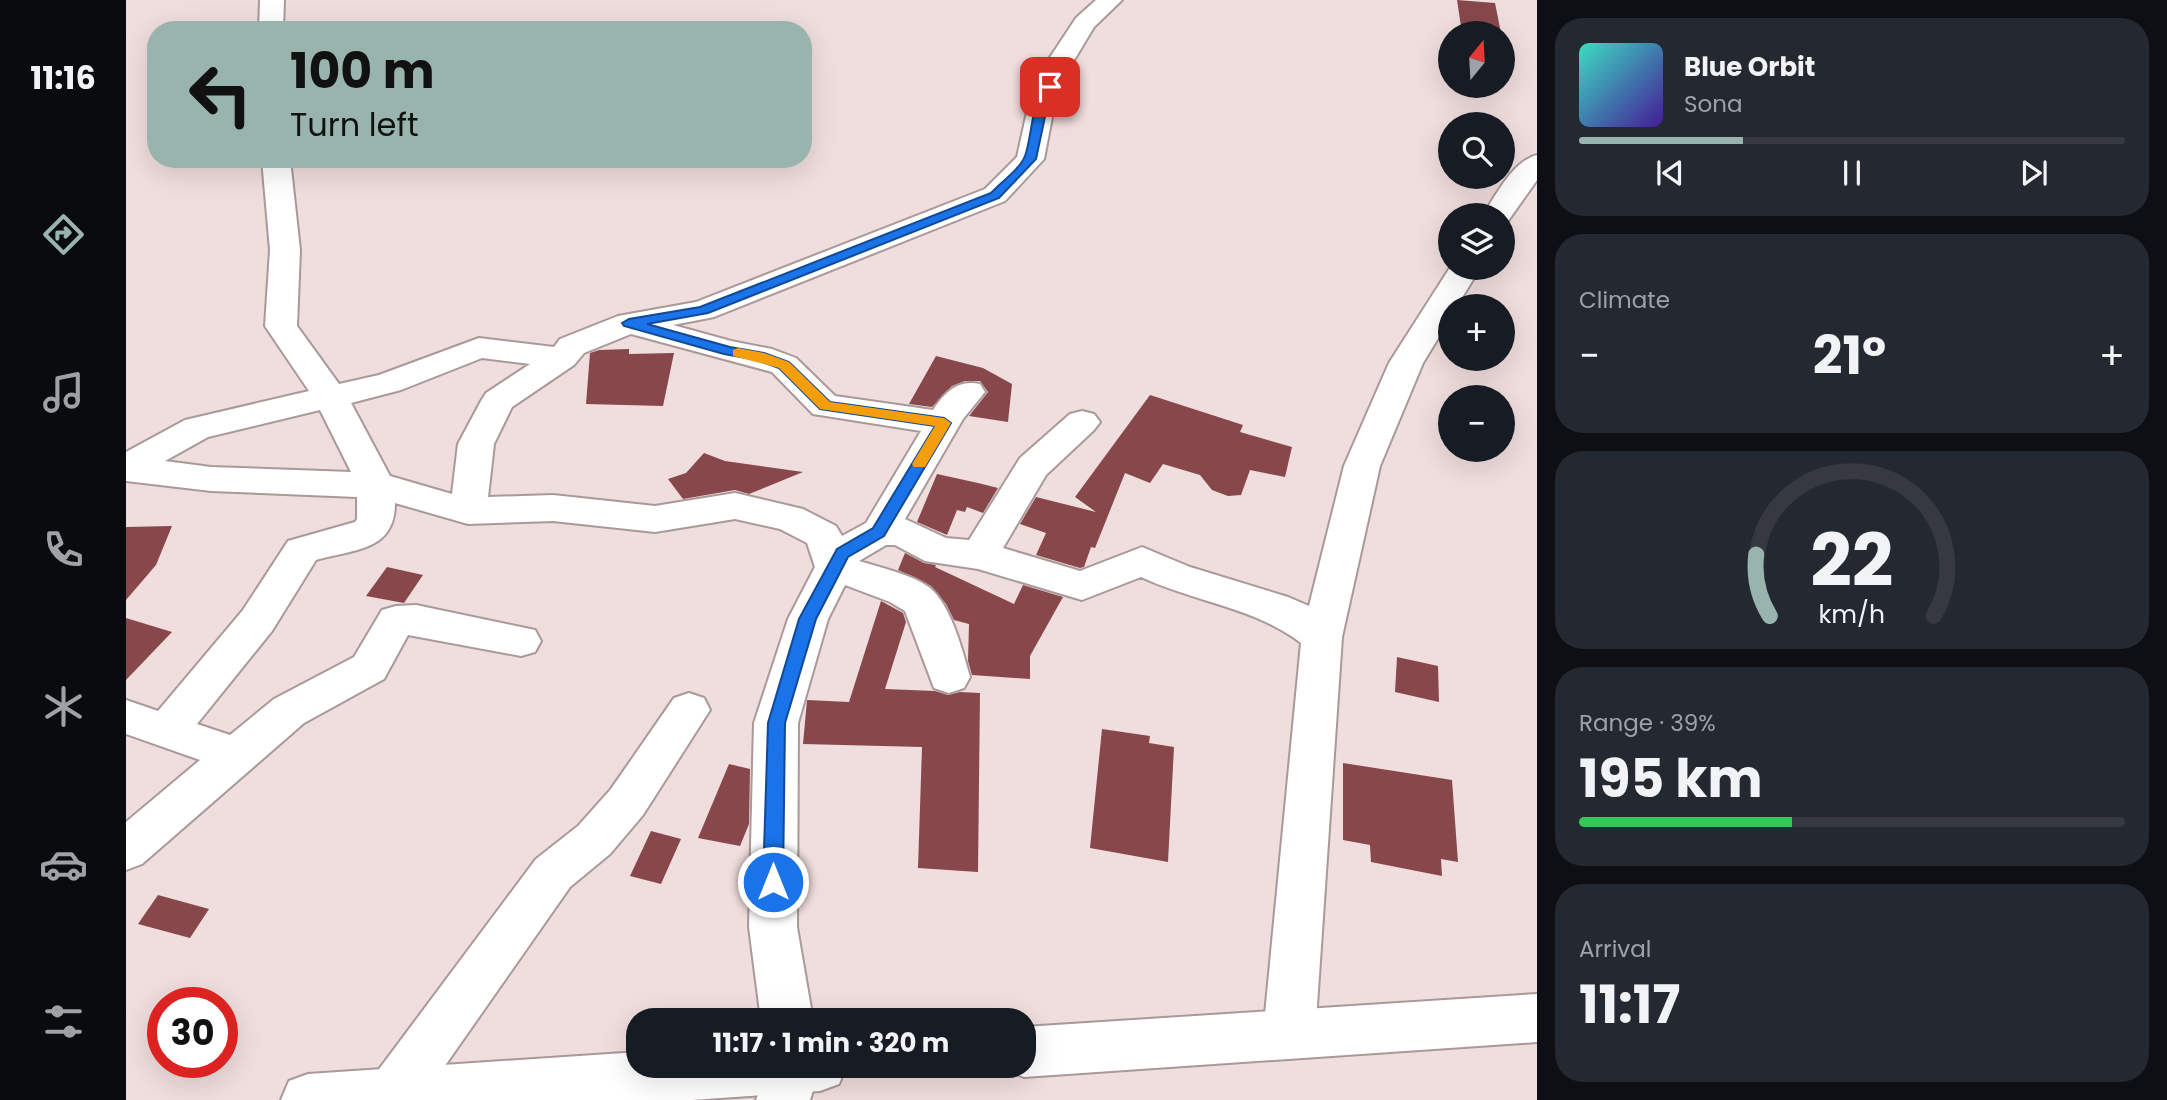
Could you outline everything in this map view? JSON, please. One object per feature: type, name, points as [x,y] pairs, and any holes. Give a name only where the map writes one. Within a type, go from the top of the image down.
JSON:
[{"type":"street","points":[[271,21],[272,0]]},
{"type":"street","points":[[468,511],[476,444],[498,401],[562,358],[572,346],[629,323],[703,310],[995,195],[1030,159],[1040,112],[1060,62],[1085,23],[1110,0]]},
{"type":"street","points":[[1506,203],[1521,180],[1537,163]]},
{"type":"street","points":[[167,730],[241,640],[293,569],[302,551],[368,531],[376,522],[376,485],[330,396],[281,326],[285,250],[277,168]]},
{"type":"street","points":[[1289,1035],[1322,637],[1362,466],[1406,363],[1458,280]]},
{"type":"street","points":[[629,323],[729,351],[760,356],[784,365],[825,406],[956,407],[879,532]]},
{"type":"street","points":[[126,468],[197,428],[389,383],[479,348],[562,358]]},
{"type":"street","points":[[979,555],[1033,467],[1082,422]]},
{"type":"street","points":[[126,468],[211,479],[376,485],[468,511],[508,512],[553,508],[655,519],[735,506],[790,518],[823,535],[834,567]]},
{"type":"street","points":[[787,1008],[773,927],[772,814],[776,723],[808,619],[842,553],[879,532],[901,531],[939,551],[979,555],[1082,586],[1142,561],[1176,577],[1274,607],[1295,617],[1322,637]]},
{"type":"street","points":[[834,567],[860,574],[918,599],[940,642],[949,677]]},
{"type":"street","points":[[126,850],[289,711],[369,668],[396,621],[416,621],[521,641]]},
{"type":"street","points":[[407,1096],[553,873],[594,840],[627,802],[690,710]]},
{"type":"street","points":[[126,717],[236,755]]},
{"type":"street","points":[[1036,1051],[1537,1018]]},
{"type":"street","points":[[308,1100],[407,1096],[626,1078]]},
{"type":"building","points":[[1457,0],[1495,3],[1499,21],[1460,21]]},
{"type":"building","points":[[629,349],[629,354],[674,353],[663,406],[586,404],[590,353]]},
{"type":"building","points":[[936,356],[983,368],[1012,384],[1008,422],[969,416],[988,392],[980,381],[965,381],[952,386],[932,407],[909,404]]},
{"type":"building","points":[[1150,395],[1243,425],[1240,432],[1292,447],[1285,477],[1250,470],[1241,495],[1228,496],[1212,490],[1200,475],[1163,464],[1150,483],[1125,473],[1095,548],[1091,547],[1084,567],[1036,555],[1046,533],[1020,524],[1036,497],[1096,512],[1075,497]]},
{"type":"building","points":[[704,453],[725,461],[803,472],[749,494],[735,490],[683,499],[668,479],[686,473]]},
{"type":"building","points":[[937,474],[998,488],[983,513],[967,507],[965,512],[957,510],[947,535],[917,522]]},
{"type":"building","points":[[172,526],[156,565],[126,600],[126,527]]},
{"type":"building","points":[[905,553],[924,563],[936,565],[935,567],[1014,604],[1023,585],[1063,597],[1030,656],[1030,679],[972,675],[968,661],[969,624],[954,620],[946,604],[931,586],[898,570]]},
{"type":"building","points":[[387,567],[423,575],[404,603],[366,596]]},
{"type":"building","points":[[881,601],[903,613],[906,622],[885,689],[935,691],[948,695],[960,692],[980,693],[978,872],[918,868],[922,747],[803,744],[807,700],[849,702]]},
{"type":"building","points":[[126,618],[172,632],[126,680]]},
{"type":"building","points":[[1397,657],[1438,666],[1439,702],[1395,692]]},
{"type":"building","points":[[1102,729],[1150,736],[1149,743],[1174,747],[1168,862],[1090,848]]},
{"type":"building","points":[[1343,763],[1452,780],[1458,862],[1441,859],[1442,876],[1371,862],[1370,845],[1343,840]]},
{"type":"building","points":[[729,764],[750,769],[749,824],[740,846],[698,838]]},
{"type":"building","points":[[651,831],[681,839],[661,884],[630,876]]},
{"type":"building","points":[[158,895],[209,909],[190,938],[138,924]]},
{"type":"slow traffic","points":[[738,353],[760,356],[784,365],[802,380],[825,406],[944,423],[920,464]]},
{"type":"route","points":[[773,882],[772,814],[776,723],[808,619],[842,553],[879,532],[944,423],[825,406],[802,380],[784,365],[760,356],[729,351],[629,323],[703,310],[995,195],[1030,159],[1040,112],[1050,87]]}]
